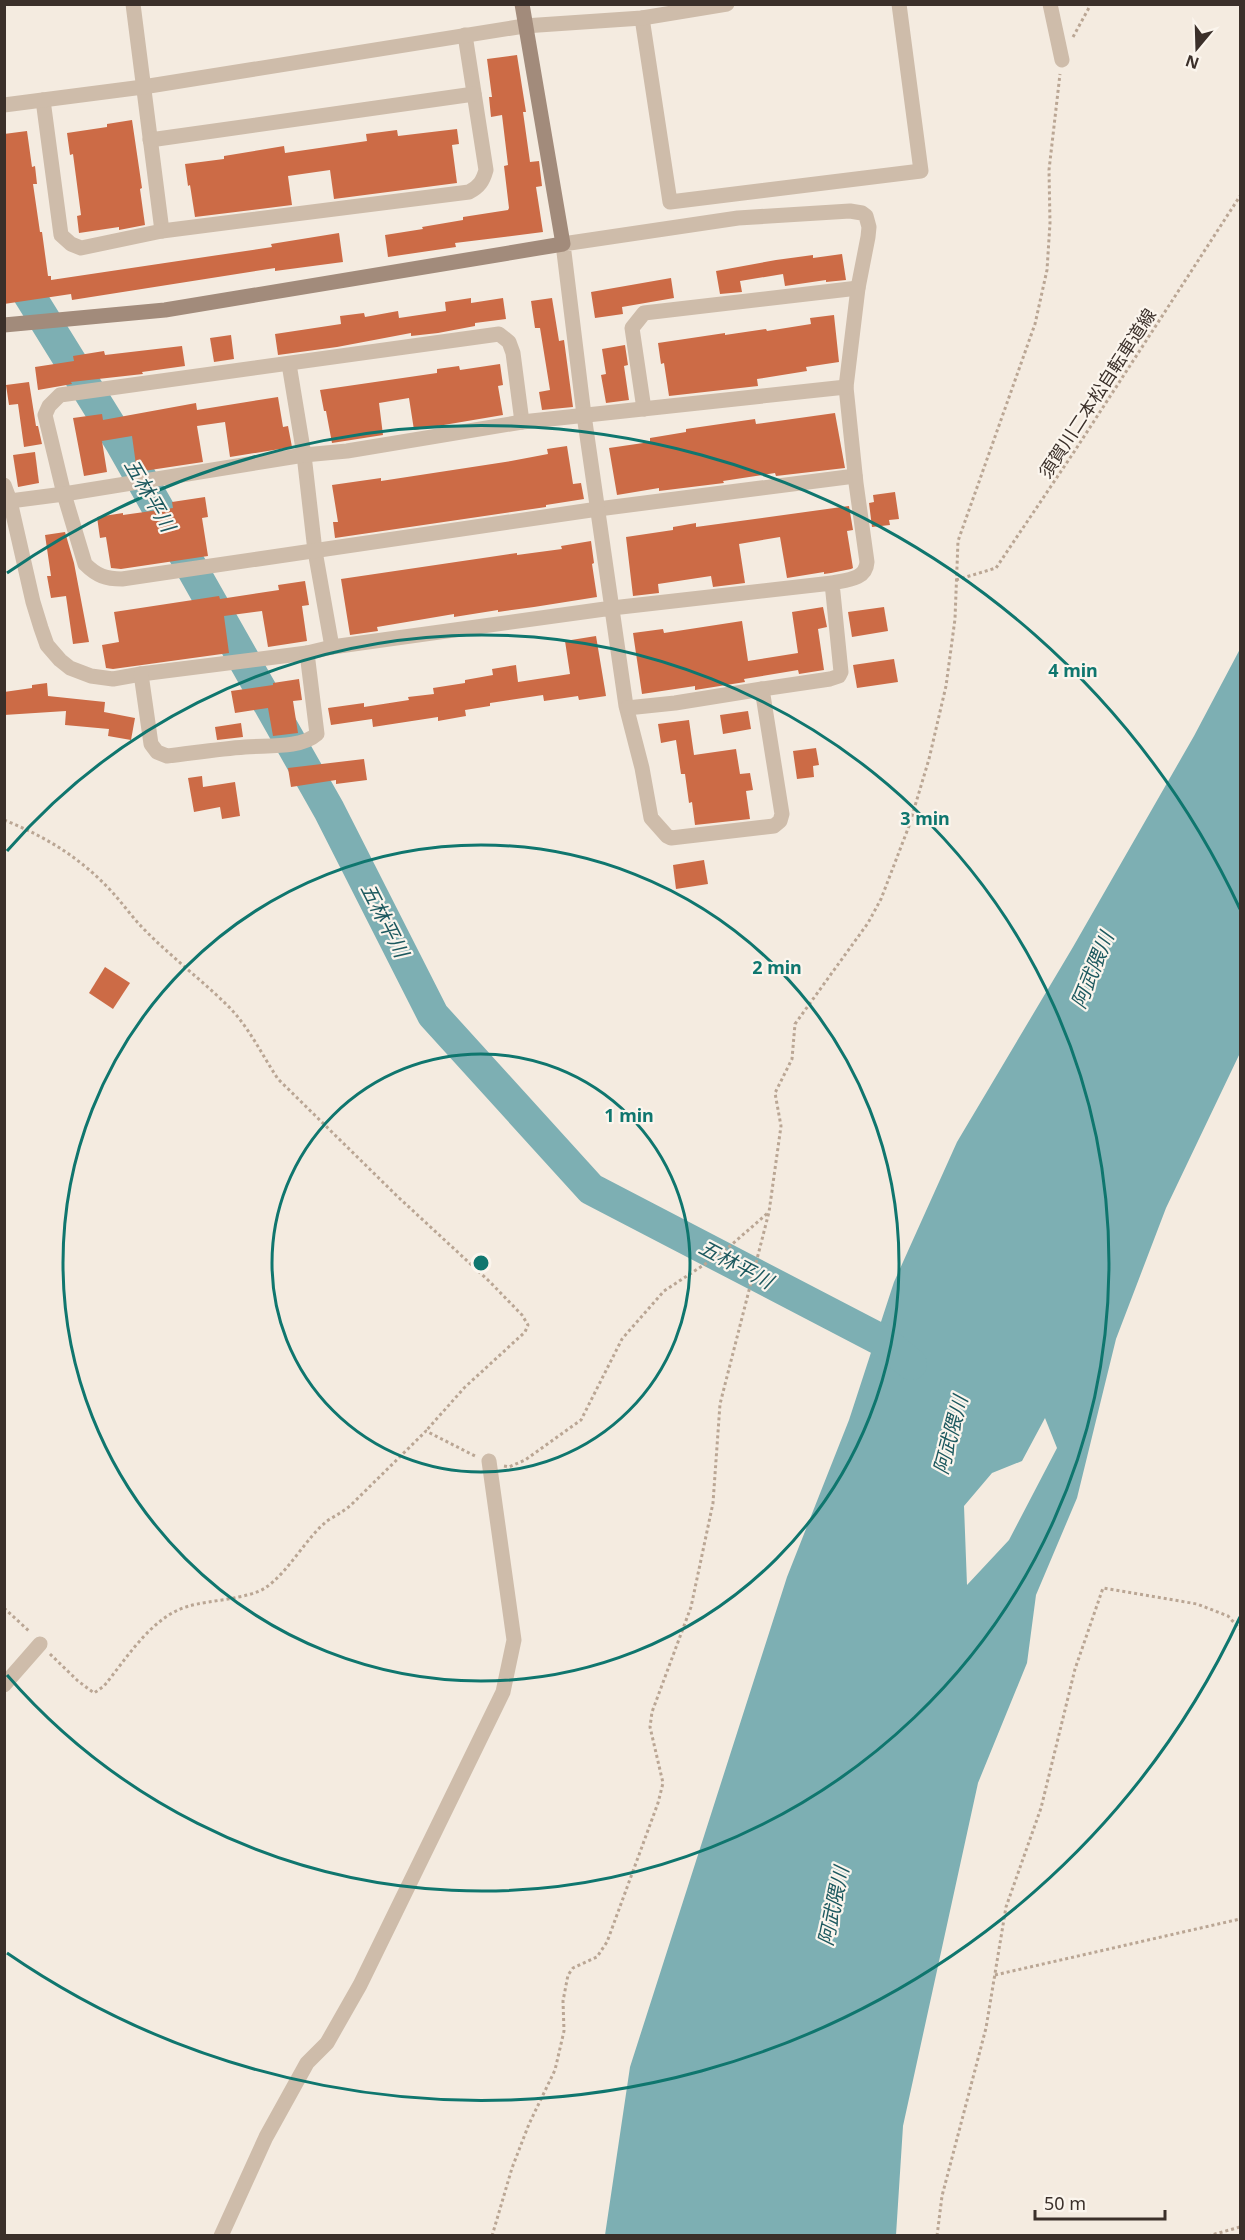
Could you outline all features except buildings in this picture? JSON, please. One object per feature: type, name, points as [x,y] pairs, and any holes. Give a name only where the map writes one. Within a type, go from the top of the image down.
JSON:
[{"type":"street","points":[[133,4],[162,231]]},
{"type":"street","points":[[522,4],[563,244],[584,415],[627,708],[642,768],[651,818],[667,836],[671,838],[774,826],[780,821],[782,814],[762,688]]},
{"type":"street","points":[[4,105],[143,87],[524,26],[642,18],[727,4]]},
{"type":"street","points":[[642,18],[670,202],[921,171],[899,4]]},
{"type":"street","points":[[1050,4],[1062,60]]},
{"type":"street","points":[[43,100],[61,235],[81,248],[162,231],[469,192],[476,188],[483,179],[486,170],[465,35]]},
{"type":"street","points":[[150,140],[474,94]]},
{"type":"street","points":[[4,325],[165,310],[563,244],[738,218],[850,210],[866,216],[869,227],[858,288],[846,387],[855,476],[867,555],[867,570],[861,576],[832,583],[612,608],[113,679],[91,676],[70,668],[47,645],[33,602],[10,501],[4,485]]},
{"type":"street","points":[[644,409],[632,328],[636,320],[644,313],[858,288]]},
{"type":"street","points":[[522,422],[513,353],[509,342],[499,334],[60,395],[49,406],[45,415],[64,494],[85,564],[93,572],[108,579],[598,509],[855,476]]},
{"type":"street","points":[[289,364],[304,455],[315,551],[332,647]]},
{"type":"street","points":[[10,501],[304,455],[347,451],[522,422],[846,387]]},
{"type":"street","points":[[627,708],[675,703],[839,676],[841,672],[832,583]]},
{"type":"street","points":[[141,674],[151,744],[158,752],[167,756],[286,744],[311,739],[317,734],[307,653]]},
{"type":"street","points":[[221,2235],[266,2137],[307,2063],[327,2043],[360,1985],[503,1692],[514,1641],[489,1461]]},
{"type":"street","points":[[4,1685],[40,1644]]},
{"type":"path","points":[[492,2235],[512,2168],[529,2124],[555,2070],[564,2031],[563,2001],[568,1975],[573,1968],[597,1957],[606,1942],[658,1803],[663,1784],[650,1727],[652,1712],[691,1607],[713,1503],[720,1404],[769,1212],[781,1126],[775,1093],[792,1059],[795,1024],[868,923],[881,898],[909,826],[929,759],[946,687],[955,619],[958,541],[1002,421],[1039,310],[1047,270],[1050,223],[1049,170],[1062,60],[1091,4]]},
{"type":"path","name":"須賀川二本松自転車道線","points":[[956,580],[996,568],[1240,196]]},
{"type":"path","points":[[4,820],[34,832],[62,848],[112,891],[140,925],[229,1007],[253,1036],[278,1079],[397,1196],[490,1281],[522,1315],[528,1325],[525,1332],[464,1388],[426,1431],[348,1508],[328,1521],[264,1588],[249,1594],[177,1610],[156,1625],[104,1686],[94,1693],[78,1681],[4,1608]]},
{"type":"path","points":[[426,1431],[489,1461],[509,1467],[525,1460],[581,1420],[622,1339],[664,1291],[722,1253],[769,1212]]},
{"type":"path","points":[[937,2235],[942,2196],[986,2028],[1006,1907],[1041,1808],[1075,1669],[1103,1588],[1197,1604],[1228,1616],[1240,1629]]},
{"type":"path","points":[[995,1975],[1240,1919]]},
{"type":"path","points":[[1208,2235],[1240,2228]]},
{"type":"water","name":"阿武隈川","points":[[1240,649],[1240,1053],[1166,1208],[1116,1339],[1077,1498],[1036,1595],[1027,1663],[978,1783],[903,2126],[896,2235],[605,2235],[630,2067],[787,1577],[849,1420],[894,1282],[957,1142],[1073,947],[1194,736]],"holes":[[[1045,1418],[1057,1448],[1009,1540],[967,1585],[964,1506],[992,1473],[1022,1461]]]},
{"type":"waterway","name":"五林平川","points":[[10,264],[121,443],[329,810],[433,1015],[591,1189],[883,1341],[911,1364]]}]
